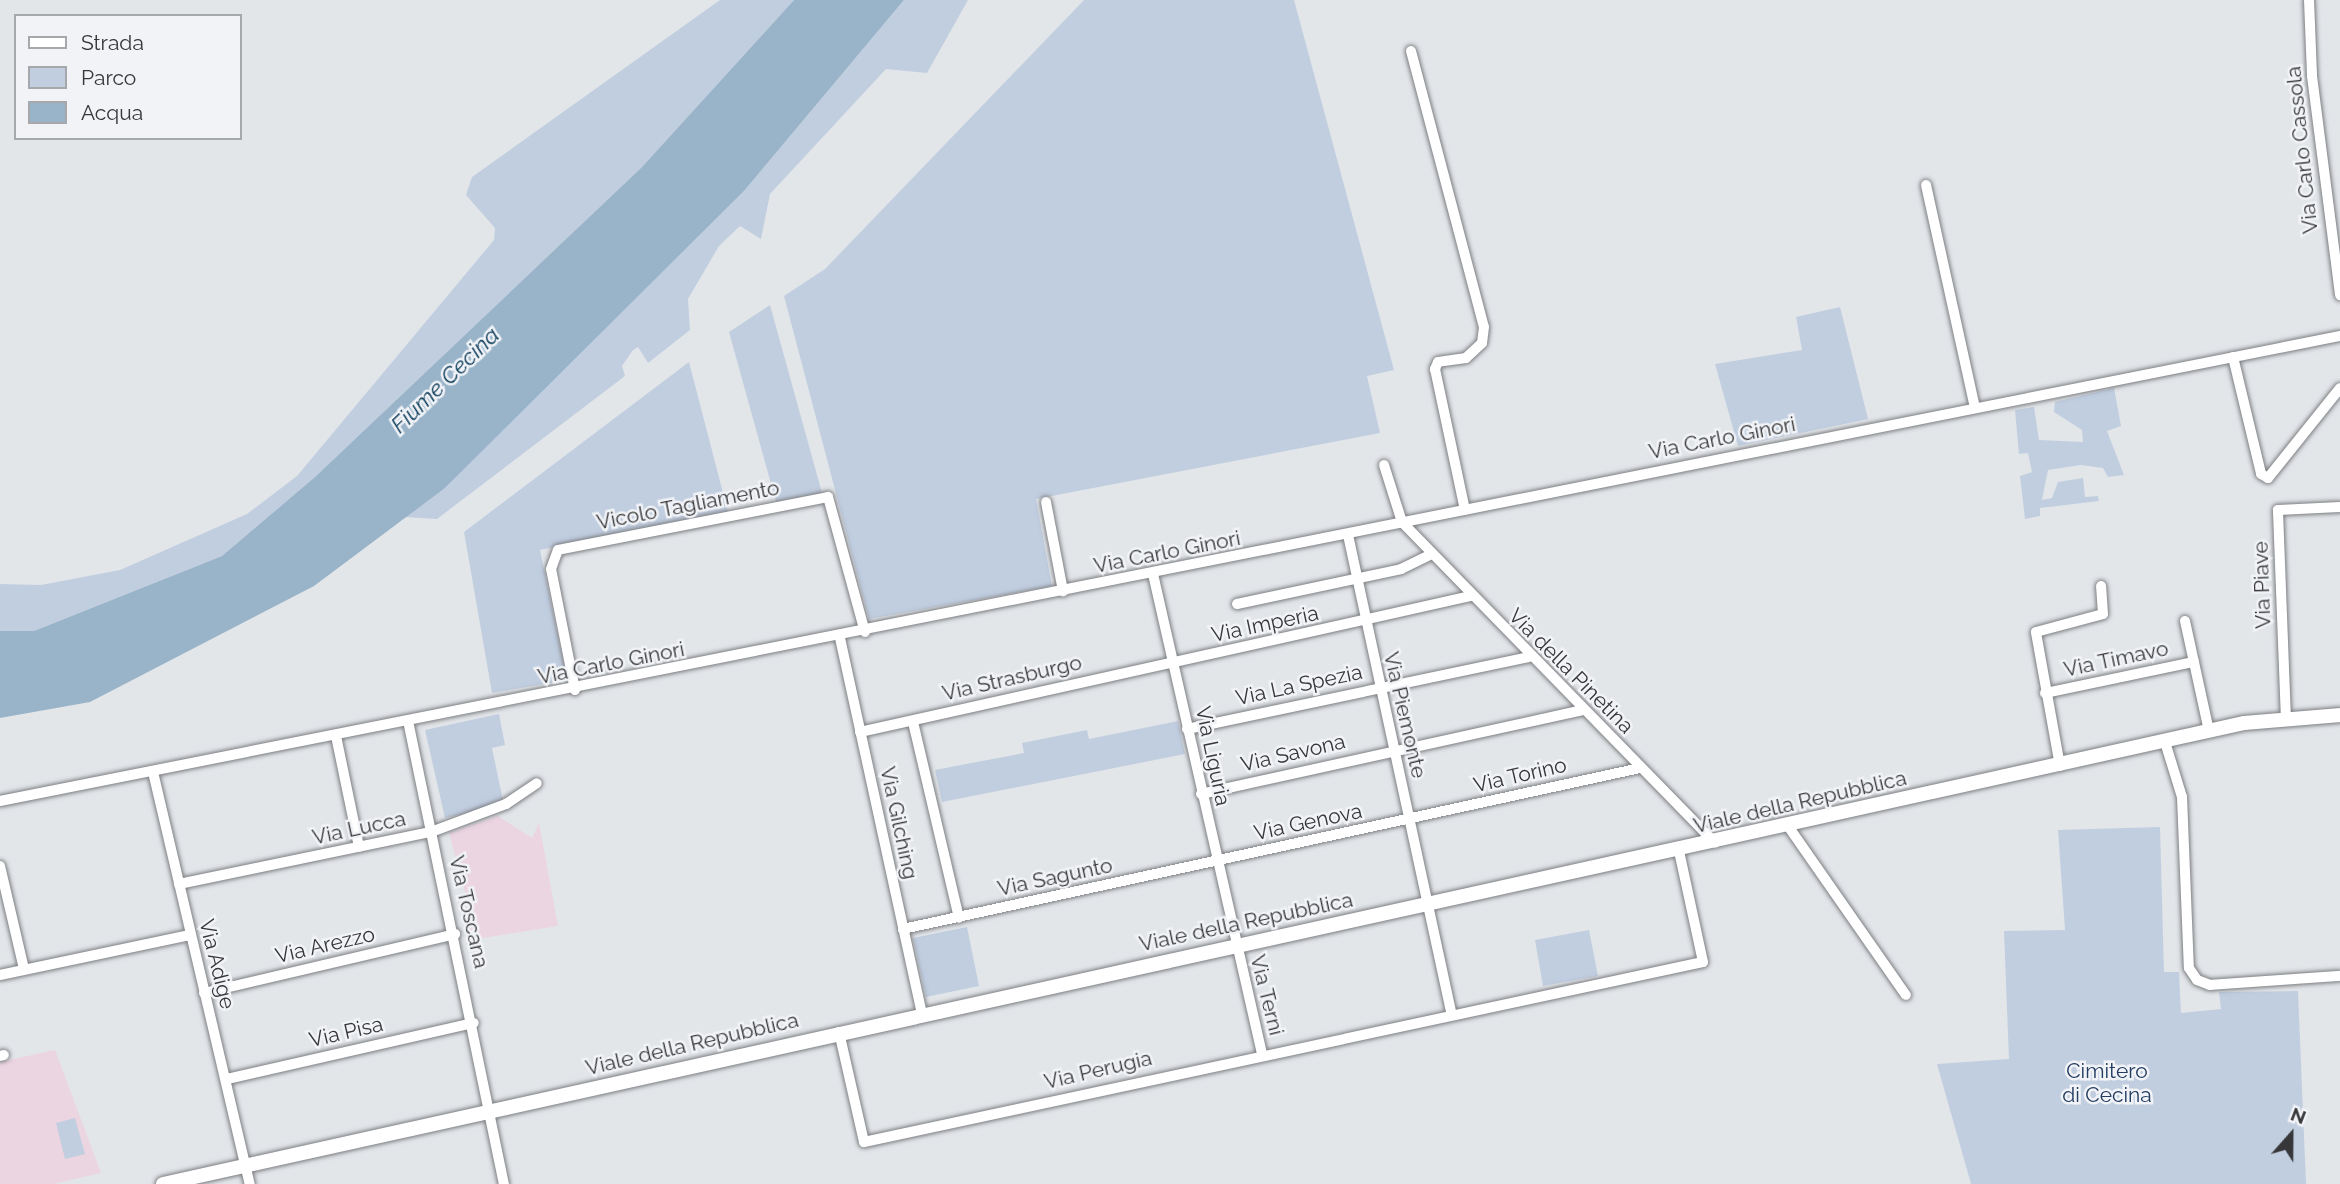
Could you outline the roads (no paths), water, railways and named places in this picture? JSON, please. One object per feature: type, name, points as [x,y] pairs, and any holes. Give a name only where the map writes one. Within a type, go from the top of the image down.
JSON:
[{"type":"street","name":"Via Carlo Cassola","points":[[2309,0],[2316,117],[2340,295]]},
{"type":"street","points":[[1411,51],[1484,327],[1482,343],[1466,358],[1438,362],[1435,369],[1465,510]]},
{"type":"street","points":[[1926,185],[1975,408]]},
{"type":"street","name":"Via Carlo Ginori","points":[[0,801],[840,638],[1402,522],[2340,336]]},
{"type":"street","points":[[2233,357],[2261,474],[2268,478],[2340,388]]},
{"type":"street","points":[[1384,465],[1402,522]]},
{"type":"street","name":"Vicolo Tagliamento","points":[[575,690],[551,569],[558,550],[572,547],[828,497],[865,632]]},
{"type":"street","points":[[1046,502],[1063,591]]},
{"type":"street","name":"Via Piave","points":[[2286,720],[2278,510],[2340,508]]},
{"type":"street","name":"Via della Pinetina","points":[[1402,522],[1430,555],[1529,657],[1715,842]]},
{"type":"street","name":"Via Piemonte","points":[[1348,535],[1364,623],[1452,1013]]},
{"type":"street","points":[[1237,604],[1356,580],[1430,555]]},
{"type":"street","name":"Via Liguria","points":[[1153,574],[1234,946]]},
{"type":"street","points":[[2060,766],[2036,632],[2103,614],[2101,586]]},
{"type":"street","name":"Via Imperia","points":[[1172,662],[1364,623],[1471,596]]},
{"type":"street","points":[[2185,621],[2209,731]]},
{"type":"street","name":"Via Gilching","points":[[840,638],[922,1015]]},
{"type":"street","name":"Via La Spezia","points":[[1187,729],[1529,657]]},
{"type":"street","name":"Via Strasburgo","points":[[860,732],[1172,662]]},
{"type":"street","name":"Via Timavo","points":[[2045,693],[2194,662]]},
{"type":"street","name":"Via Savona","points":[[1201,794],[1582,710]]},
{"type":"street","name":"Viale della Repubblica","points":[[163,1184],[839,1032],[1679,850],[2209,731],[2286,720],[2340,716]]},
{"type":"street","name":"Via Toscana","points":[[408,721],[456,934],[503,1184]]},
{"type":"street","points":[[913,722],[959,918]]},
{"type":"street","points":[[336,736],[359,847]]},
{"type":"street","points":[[2165,742],[2182,797],[2189,968],[2197,979],[2210,985],[2340,976]]},
{"type":"street","name":"Via Torino","points":[[1409,820],[1640,768]]},
{"type":"street","name":"Via Adige","points":[[153,772],[250,1184]]},
{"type":"street","name":"Via Lucca","points":[[179,884],[431,832],[506,804],[537,783]]},
{"type":"street","name":"Via Genova","points":[[1216,861],[1409,820]]},
{"type":"street","points":[[1788,826],[1906,995]]},
{"type":"street","name":"Via Perugia","points":[[839,1032],[864,1143],[1262,1053],[1703,962],[1679,850]]},
{"type":"street","name":"Via Sagunto","points":[[902,929],[1216,861]]},
{"type":"street","points":[[0,866],[24,969]]},
{"type":"street","name":"Via Arezzo","points":[[204,993],[456,934]]},
{"type":"street","points":[[0,975],[190,935]]},
{"type":"street","name":"Via Terni","points":[[1234,946],[1243,959],[1262,1053]]},
{"type":"street","name":"Via Pisa","points":[[227,1079],[474,1023]]},
{"type":"water","name":"Fiume Cecina","points":[[794,0],[904,0],[744,191],[445,488],[314,586],[90,702],[0,718],[0,631],[34,631],[222,556],[315,477],[642,167]]},
{"type":"park label","name":"Cimitero di Cecina","points":[[2107,1083]]}]
